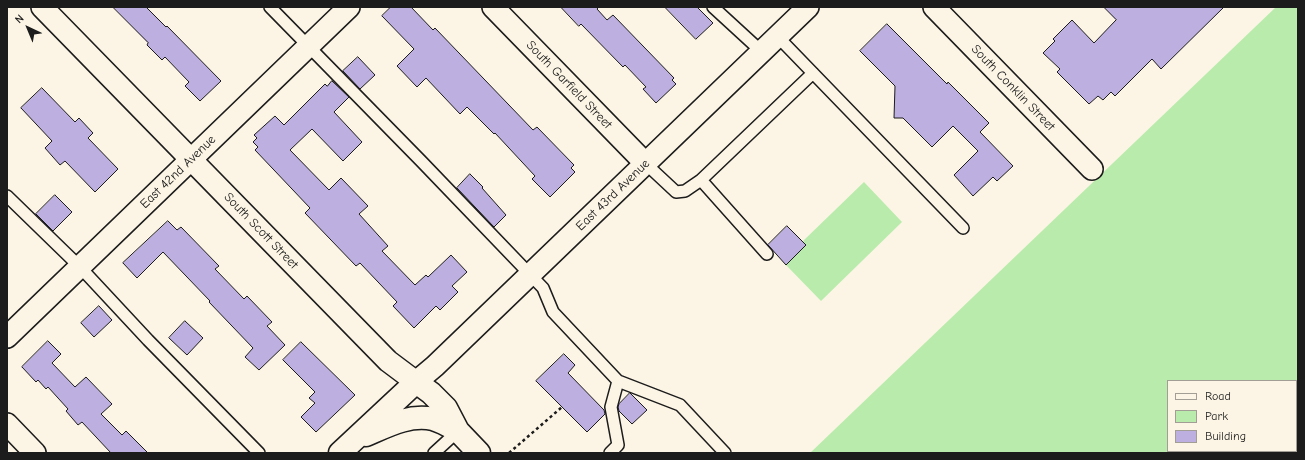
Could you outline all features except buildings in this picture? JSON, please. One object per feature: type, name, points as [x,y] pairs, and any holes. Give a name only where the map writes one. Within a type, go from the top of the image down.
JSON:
[{"type":"main road","name":"South Scott Street","points":[[416,382],[431,393],[446,408],[458,431],[479,453]]},
{"type":"main road","points":[[347,446],[416,382]]},
{"type":"main road","points":[[347,446],[398,422],[415,418],[434,419],[458,431]]},
{"type":"street","name":"South Scott Street","points":[[42,7],[388,361],[416,382]]},
{"type":"street","name":"East 42nd Avenue","points":[[7,337],[349,7]]},
{"type":"street","name":"South Garfield Street","points":[[493,7],[646,164]]},
{"type":"street","name":"East 43rd Avenue","points":[[416,382],[435,366],[808,7]]},
{"type":"street","name":"South Conklin Street","points":[[934,7],[1092,169]]},
{"type":"street","points":[[7,424],[36,453]]},
{"type":"lane","points":[[270,7],[530,274],[543,288],[553,312],[618,381],[680,405],[725,453]]},
{"type":"lane","points":[[713,7],[762,52]]},
{"type":"lane","points":[[778,37],[963,228]]},
{"type":"lane","points":[[646,164],[676,192],[685,191],[701,180],[813,73]]},
{"type":"lane","points":[[701,180],[768,254]]},
{"type":"lane","points":[[7,196],[80,267],[258,453]]},
{"type":"lane","points":[[610,453],[618,445],[610,407],[618,381]]},
{"type":"lane","points":[[434,453],[458,431]]},
{"type":"path","points":[[509,453],[562,407]]},
{"type":"green space","points":[[1276,7],[1298,7],[1298,453],[810,453]]},
{"type":"green space","points":[[864,182],[902,222],[821,301],[786,265],[806,245],[803,241]]}]
